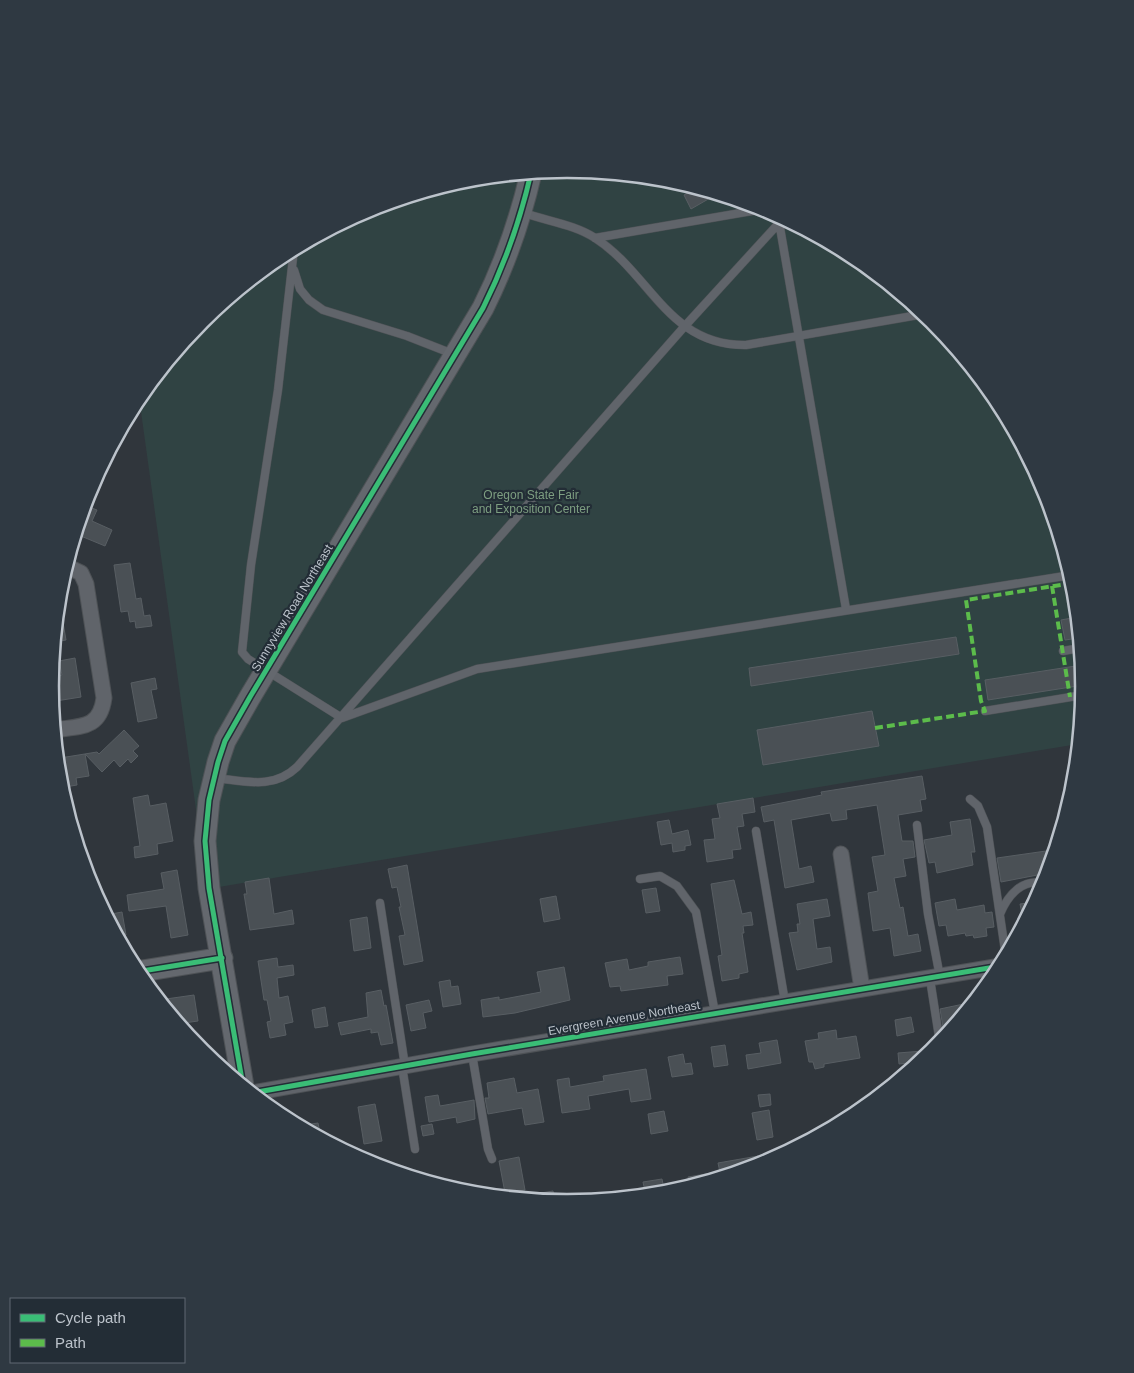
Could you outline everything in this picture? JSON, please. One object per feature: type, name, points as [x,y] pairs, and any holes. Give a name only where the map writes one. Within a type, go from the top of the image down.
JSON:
[{"type":"main road","name":"Sunnyview Road Northeast","points":[[241,1077],[209,888],[205,840],[214,778],[225,741],[457,355],[498,278],[522,212],[529,180]]},
{"type":"main road","points":[[145,971],[222,958]]},
{"type":"street","points":[[61,729],[92,723],[103,710],[104,698],[86,584],[81,573],[73,569]]},
{"type":"street","points":[[840,854],[862,989]]},
{"type":"street","name":"Evergreen Avenue Northeast","points":[[260,1092],[714,1013],[991,968]]},
{"type":"lane","points":[[522,212],[595,238],[616,255],[684,327],[701,338],[733,346],[746,346],[914,316]]},
{"type":"lane","points":[[595,238],[748,212]]},
{"type":"lane","points":[[214,778],[257,783],[280,779],[297,767],[775,223]]},
{"type":"lane","points":[[780,226],[846,609]]},
{"type":"lane","points":[[293,259],[278,390],[251,565],[241,646],[242,652],[248,659],[267,669],[342,718]]},
{"type":"lane","points":[[293,266],[300,289],[309,300],[323,310],[406,336],[457,355]]},
{"type":"lane","points":[[342,718],[477,669],[846,609],[1063,576]]},
{"type":"lane","points":[[1063,651],[1074,649]]},
{"type":"lane","points":[[985,711],[1075,696]]},
{"type":"lane","points":[[970,798],[978,806],[987,826],[1004,945]]},
{"type":"lane","points":[[917,825],[935,978],[939,1032]]},
{"type":"lane","points":[[756,831],[786,1002]]},
{"type":"lane","points":[[640,880],[660,876],[678,886],[696,912],[714,1013]]},
{"type":"lane","points":[[1000,916],[1004,905],[1017,888],[1037,881]]},
{"type":"lane","points":[[380,903],[415,1149]]},
{"type":"lane","points":[[472,1054],[488,1149],[492,1159]]},
{"type":"green space","name":"Oregon State Fair and Exposition Center","points":[[534,179],[600,179],[666,188],[699,196],[730,205],[792,231],[821,246],[876,283],[902,304],[949,351],[990,404],[1007,432],[1037,492],[1058,555],[1065,587],[1074,653],[1075,686],[1072,745],[207,889],[141,409],[185,351],[232,304],[258,283],[313,246],[373,217],[404,205],[468,188],[501,183]]},
{"type":"building","points":[[687,193],[709,199],[691,209],[684,195]]},
{"type":"building","points":[[91,508],[97,510],[92,521],[112,530],[105,546],[82,536]]},
{"type":"building","points":[[130,563],[136,599],[141,598],[144,616],[150,615],[152,626],[136,628],[135,621],[130,622],[128,611],[121,612],[114,565]]},
{"type":"building","points":[[1071,618],[1073,639],[1065,640],[1061,620]]},
{"type":"building","points":[[63,622],[66,640],[61,641]]},
{"type":"building","points":[[956,637],[959,654],[751,686],[749,668]]},
{"type":"building","points":[[75,658],[81,697],[59,700],[59,676],[62,675],[60,661]]},
{"type":"building","points":[[1074,666],[1075,686],[988,700],[985,680]]},
{"type":"building","points":[[155,678],[157,689],[151,690],[157,718],[138,722],[131,683]]},
{"type":"building","points":[[872,711],[879,746],[763,765],[757,730]]},
{"type":"building","points":[[124,730],[139,746],[133,751],[138,756],[131,763],[128,759],[120,767],[114,760],[102,772],[85,754],[89,776],[76,778],[77,785],[69,786],[64,757],[97,752],[99,754]]},
{"type":"building","points":[[922,776],[926,799],[920,800],[922,811],[898,815],[902,841],[913,841],[915,857],[903,859],[906,876],[894,878],[900,908],[903,907],[908,936],[918,934],[921,951],[894,956],[890,928],[873,931],[868,893],[878,891],[872,857],[885,855],[877,805],[846,810],[847,819],[832,821],[830,813],[791,820],[799,869],[811,866],[814,882],[785,888],[774,820],[764,822],[761,807],[822,795],[821,792]]},
{"type":"building","points":[[148,795],[150,806],[166,803],[173,841],[157,844],[158,854],[135,858],[134,847],[140,846],[133,798]]},
{"type":"building","points":[[753,798],[755,812],[742,814],[744,826],[737,827],[741,849],[732,850],[733,858],[707,862],[704,840],[715,839],[712,819],[720,818],[717,804]]},
{"type":"building","points":[[970,819],[975,852],[971,852],[973,865],[937,873],[935,862],[929,863],[924,840],[952,835],[950,822]]},
{"type":"building","points":[[669,820],[672,834],[688,830],[691,845],[685,846],[685,850],[673,852],[672,843],[661,845],[657,822]]},
{"type":"building","points":[[1046,851],[1047,854],[1039,875],[1001,882],[997,858]]},
{"type":"building","points":[[407,865],[423,961],[404,965],[399,936],[405,935],[399,907],[401,907],[397,887],[392,888],[388,869]]},
{"type":"building","points":[[177,870],[188,935],[171,938],[166,906],[129,911],[127,895],[164,889],[161,873]]},
{"type":"building","points":[[269,878],[274,914],[292,910],[294,924],[250,930],[244,894],[247,894],[245,882]]},
{"type":"building","points":[[734,880],[742,914],[751,912],[753,925],[743,926],[744,933],[742,933],[748,972],[739,974],[739,978],[722,981],[718,956],[722,955],[711,884]]},
{"type":"building","points":[[656,888],[660,911],[646,913],[642,890]]},
{"type":"building","points":[[556,896],[560,919],[544,922],[540,899]]},
{"type":"building","points":[[827,899],[830,916],[813,919],[817,949],[830,947],[832,962],[797,970],[789,933],[798,932],[797,924],[800,924],[797,904]]},
{"type":"building","points":[[955,899],[957,910],[984,905],[985,913],[992,912],[994,927],[986,928],[987,936],[974,938],[973,935],[966,936],[965,933],[948,936],[946,925],[939,926],[935,903]]},
{"type":"building","points":[[1027,903],[1022,913],[1020,904]]},
{"type":"building","points":[[122,912],[126,935],[124,935],[112,914]]},
{"type":"building","points":[[367,917],[371,948],[354,951],[350,920]]},
{"type":"building","points":[[680,957],[683,974],[667,976],[668,985],[621,991],[620,986],[610,987],[605,963],[627,959],[629,970],[648,966],[648,962]]},
{"type":"building","points":[[277,958],[278,967],[293,965],[294,975],[277,978],[279,998],[288,996],[293,1022],[284,1024],[286,1035],[270,1038],[267,1022],[271,1021],[267,1000],[264,1000],[258,961]]},
{"type":"building","points":[[564,967],[570,1000],[515,1013],[483,1017],[481,1000],[499,997],[499,1000],[541,992],[537,972]]},
{"type":"building","points":[[450,980],[451,987],[458,986],[461,1004],[443,1007],[439,982]]},
{"type":"building","points":[[381,990],[384,1006],[386,1005],[393,1043],[381,1045],[378,1032],[371,1033],[371,1029],[341,1035],[338,1023],[368,1017],[366,993]]},
{"type":"building","points":[[194,995],[198,1021],[186,1023],[166,999]]},
{"type":"building","points":[[429,1000],[432,1011],[423,1013],[426,1028],[411,1031],[406,1005]]},
{"type":"building","points":[[964,1004],[944,1027],[940,1009]]},
{"type":"building","points":[[325,1007],[328,1026],[315,1028],[312,1010]]},
{"type":"building","points":[[911,1017],[914,1032],[897,1036],[895,1020]]},
{"type":"building","points":[[836,1030],[837,1039],[856,1036],[860,1058],[824,1064],[824,1067],[815,1069],[813,1062],[809,1062],[805,1041],[819,1039],[818,1033]]},
{"type":"building","points":[[777,1040],[781,1063],[748,1069],[746,1055],[761,1053],[759,1043]]},
{"type":"building","points":[[725,1045],[728,1065],[714,1067],[711,1047]]},
{"type":"building","points":[[921,1051],[908,1063],[899,1064],[898,1053]]},
{"type":"building","points":[[683,1054],[685,1064],[691,1063],[693,1074],[672,1077],[668,1057]]},
{"type":"building","points":[[646,1069],[651,1099],[631,1102],[629,1089],[588,1096],[590,1109],[562,1113],[557,1080],[569,1078],[570,1087],[604,1081],[603,1076]]},
{"type":"building","points":[[514,1078],[517,1093],[538,1089],[544,1122],[525,1125],[522,1108],[488,1114],[485,1098],[489,1098],[487,1083]]},
{"type":"building","points":[[770,1094],[771,1105],[760,1107],[758,1095]]},
{"type":"building","points":[[438,1095],[440,1106],[474,1100],[475,1119],[457,1123],[456,1117],[429,1122],[425,1097]]},
{"type":"building","points":[[375,1104],[382,1141],[364,1144],[358,1107]]},
{"type":"building","points":[[769,1110],[773,1137],[757,1140],[752,1113]]},
{"type":"building","points":[[664,1111],[668,1131],[651,1134],[648,1114]]},
{"type":"building","points":[[318,1123],[319,1130],[313,1127],[309,1124]]},
{"type":"building","points":[[432,1124],[434,1134],[423,1136],[421,1126]]},
{"type":"building","points":[[758,1156],[758,1157],[720,1171],[718,1163]]},
{"type":"building","points":[[519,1157],[525,1190],[505,1190],[499,1161]]},
{"type":"building","points":[[715,1172],[689,1180],[688,1177]]},
{"type":"building","points":[[662,1179],[663,1185],[644,1188],[643,1182]]},
{"type":"building","points":[[553,1191],[554,1195],[535,1194]]},
{"type":"marked path","points":[[875,728],[985,711],[981,701],[966,600],[1064,584]]},
{"type":"marked path","points":[[1052,586],[1070,697]]},
{"type":"cycle path","points":[[241,1077],[209,888],[205,841],[209,800],[218,762],[225,741],[250,697],[483,308],[511,242],[529,180]]},
{"type":"cycle path","points":[[145,971],[222,958]]},
{"type":"cycle path","points":[[260,1092],[472,1054],[991,968]]}]
